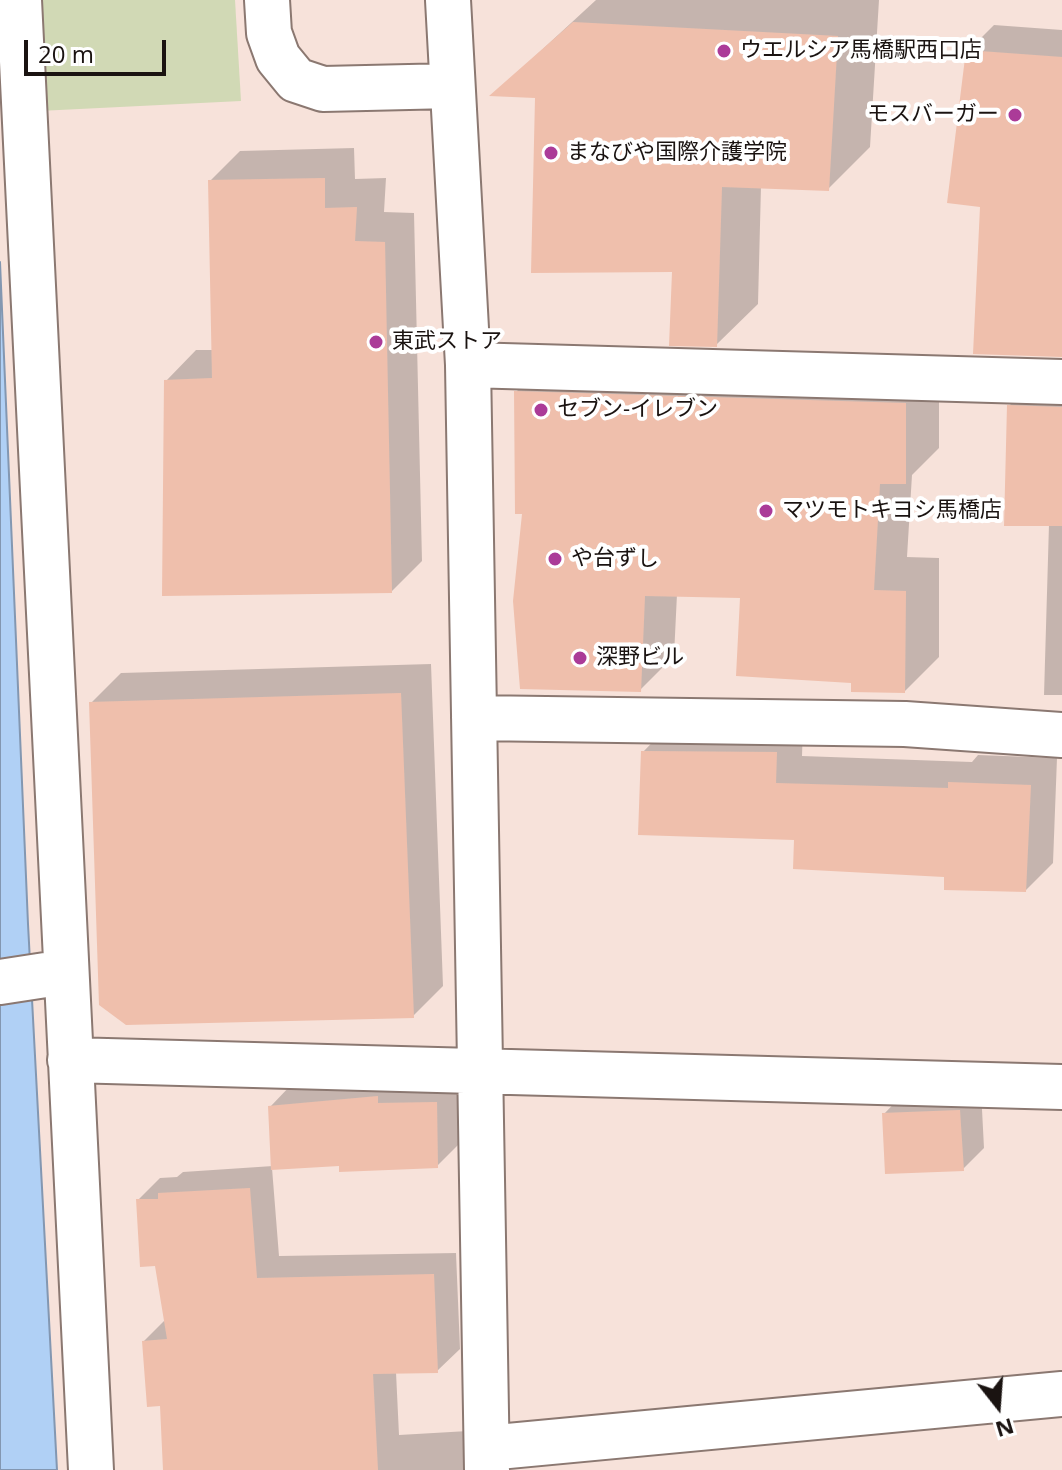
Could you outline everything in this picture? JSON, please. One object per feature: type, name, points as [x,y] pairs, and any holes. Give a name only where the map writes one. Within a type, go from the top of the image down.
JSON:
[{"type":"street","points":[[19,0],[91,1470]]},
{"type":"street","points":[[267,0],[269,33],[278,58],[296,80],[323,89],[452,86]]},
{"type":"street","points":[[448,0],[468,365],[487,1459],[1062,1394]]},
{"type":"street","points":[[468,365],[1062,382]]},
{"type":"street","points":[[474,718],[905,724],[1062,735]]},
{"type":"street","points":[[0,982],[65,972]]},
{"type":"street","points":[[70,1060],[1062,1087]]},
{"type":"green space","points":[[35,0],[235,0],[241,101],[39,111]]},
{"type":"water","points":[[0,262],[28,924],[57,1470],[0,1470]]},
{"type":"building","points":[[573,22],[838,36],[829,191],[722,187],[717,347],[669,346],[672,272],[531,273],[535,98],[489,96]]},
{"type":"building","points":[[966,50],[1062,57],[1062,357],[973,354],[980,207],[947,203]]},
{"type":"building","points":[[325,178],[325,208],[357,207],[355,241],[385,242],[392,593],[162,596],[164,380],[212,378],[208,180]]},
{"type":"building","points":[[514,391],[906,403],[906,484],[880,484],[874,590],[906,591],[905,693],[851,692],[851,683],[736,676],[740,598],[645,596],[641,692],[520,689],[513,601],[522,514],[515,514]]},
{"type":"building","points":[[1007,405],[1062,407],[1062,526],[1004,526]]},
{"type":"building","points":[[401,693],[414,1018],[126,1025],[99,1005],[89,702]]},
{"type":"building","points":[[641,751],[777,752],[776,783],[948,788],[948,782],[1031,785],[1026,892],[944,890],[944,877],[793,869],[794,840],[638,835]]},
{"type":"building","points":[[378,1096],[378,1103],[437,1102],[438,1168],[339,1172],[339,1166],[271,1170],[268,1106]]},
{"type":"building","points":[[960,1110],[964,1171],[885,1174],[882,1113]]},
{"type":"building","points":[[250,1188],[257,1278],[434,1274],[438,1373],[373,1374],[378,1470],[163,1470],[160,1406],[147,1407],[142,1341],[167,1339],[155,1266],[140,1267],[136,1199],[158,1199],[158,1193]]},
{"type":"place","name":"ウエルシア馬橋駅西口店","points":[[724,51]]},
{"type":"place","name":"モスバーガー","points":[[1015,115]]},
{"type":"place","name":"まなびや国際介護学院","points":[[551,153]]},
{"type":"place","name":"東武ストア","points":[[376,342]]},
{"type":"place","name":"セブン-イレブン","points":[[541,410]]},
{"type":"place","name":"マツモトキヨシ馬橋店","points":[[766,511]]},
{"type":"place","name":"や台ずし","points":[[555,559]]},
{"type":"place","name":"深野ビル","points":[[580,658]]}]
